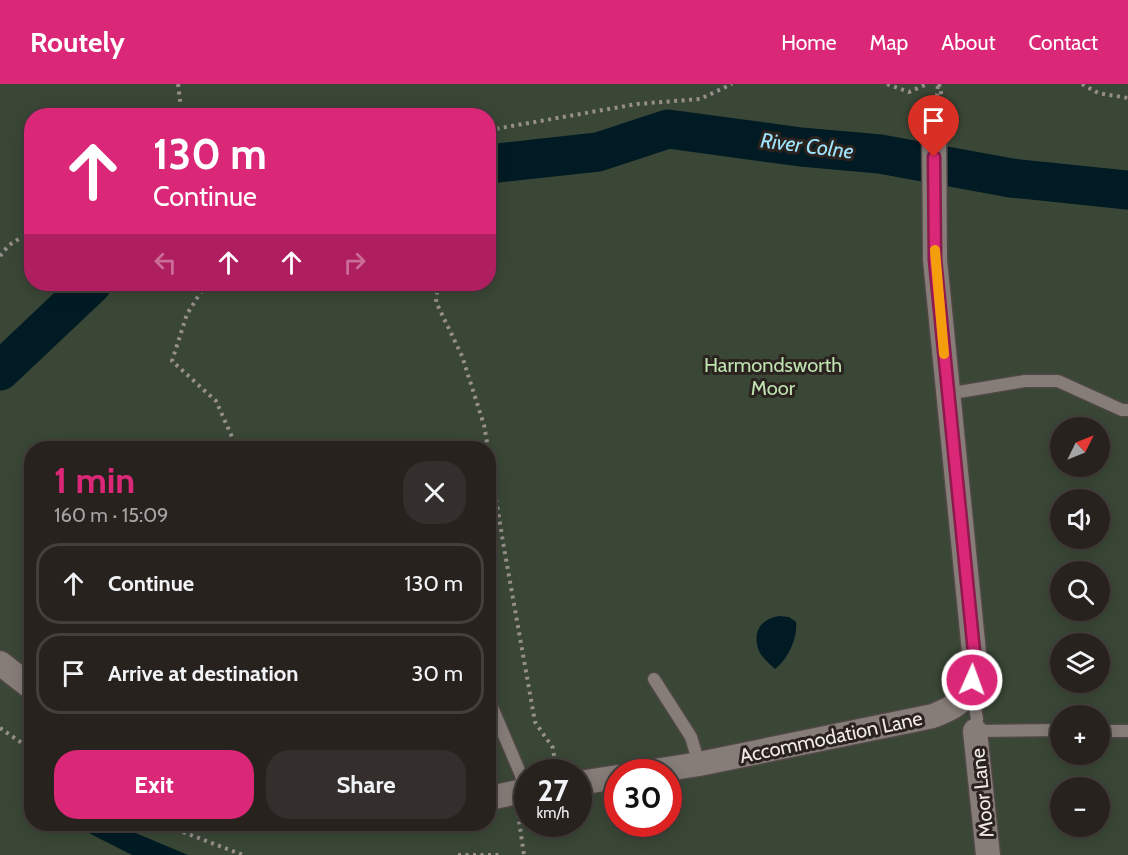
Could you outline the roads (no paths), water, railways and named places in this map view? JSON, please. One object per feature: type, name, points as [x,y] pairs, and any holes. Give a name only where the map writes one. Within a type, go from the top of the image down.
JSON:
[{"type":"street","points":[[934,126],[935,260],[975,662],[972,684]]},
{"type":"street","points":[[1,665],[24,682]]},
{"type":"street","name":"Accommodation Lane","points":[[682,767],[933,716],[962,701],[972,684]]},
{"type":"street","name":"Moor Lane","points":[[975,731],[988,855]]},
{"type":"street","points":[[496,798],[514,797]]},
{"type":"lane","points":[[947,394],[1025,381],[1058,381],[1122,410],[1128,410]]},
{"type":"lane","points":[[654,679],[691,737],[699,764]]},
{"type":"lane","points":[[972,684],[977,719],[975,731],[1050,730]]},
{"type":"lane","points":[[496,716],[514,759]]},
{"type":"lane","points":[[1110,731],[1128,731]]},
{"type":"water","points":[[779,616],[789,617],[796,622],[796,628],[791,648],[775,669],[760,654],[756,638],[762,624]]},
{"type":"water","points":[[85,831],[131,831],[188,855],[132,855]]},
{"type":"waterway","name":"River Colne","points":[[496,163],[598,152],[668,129],[801,147],[880,154],[1011,178],[1128,190]]},
{"type":"waterway","name":"River Colne","points":[[0,371],[85,291]]},
{"type":"park label","name":"Harmondsworth Moor","points":[[773,376]]}]
